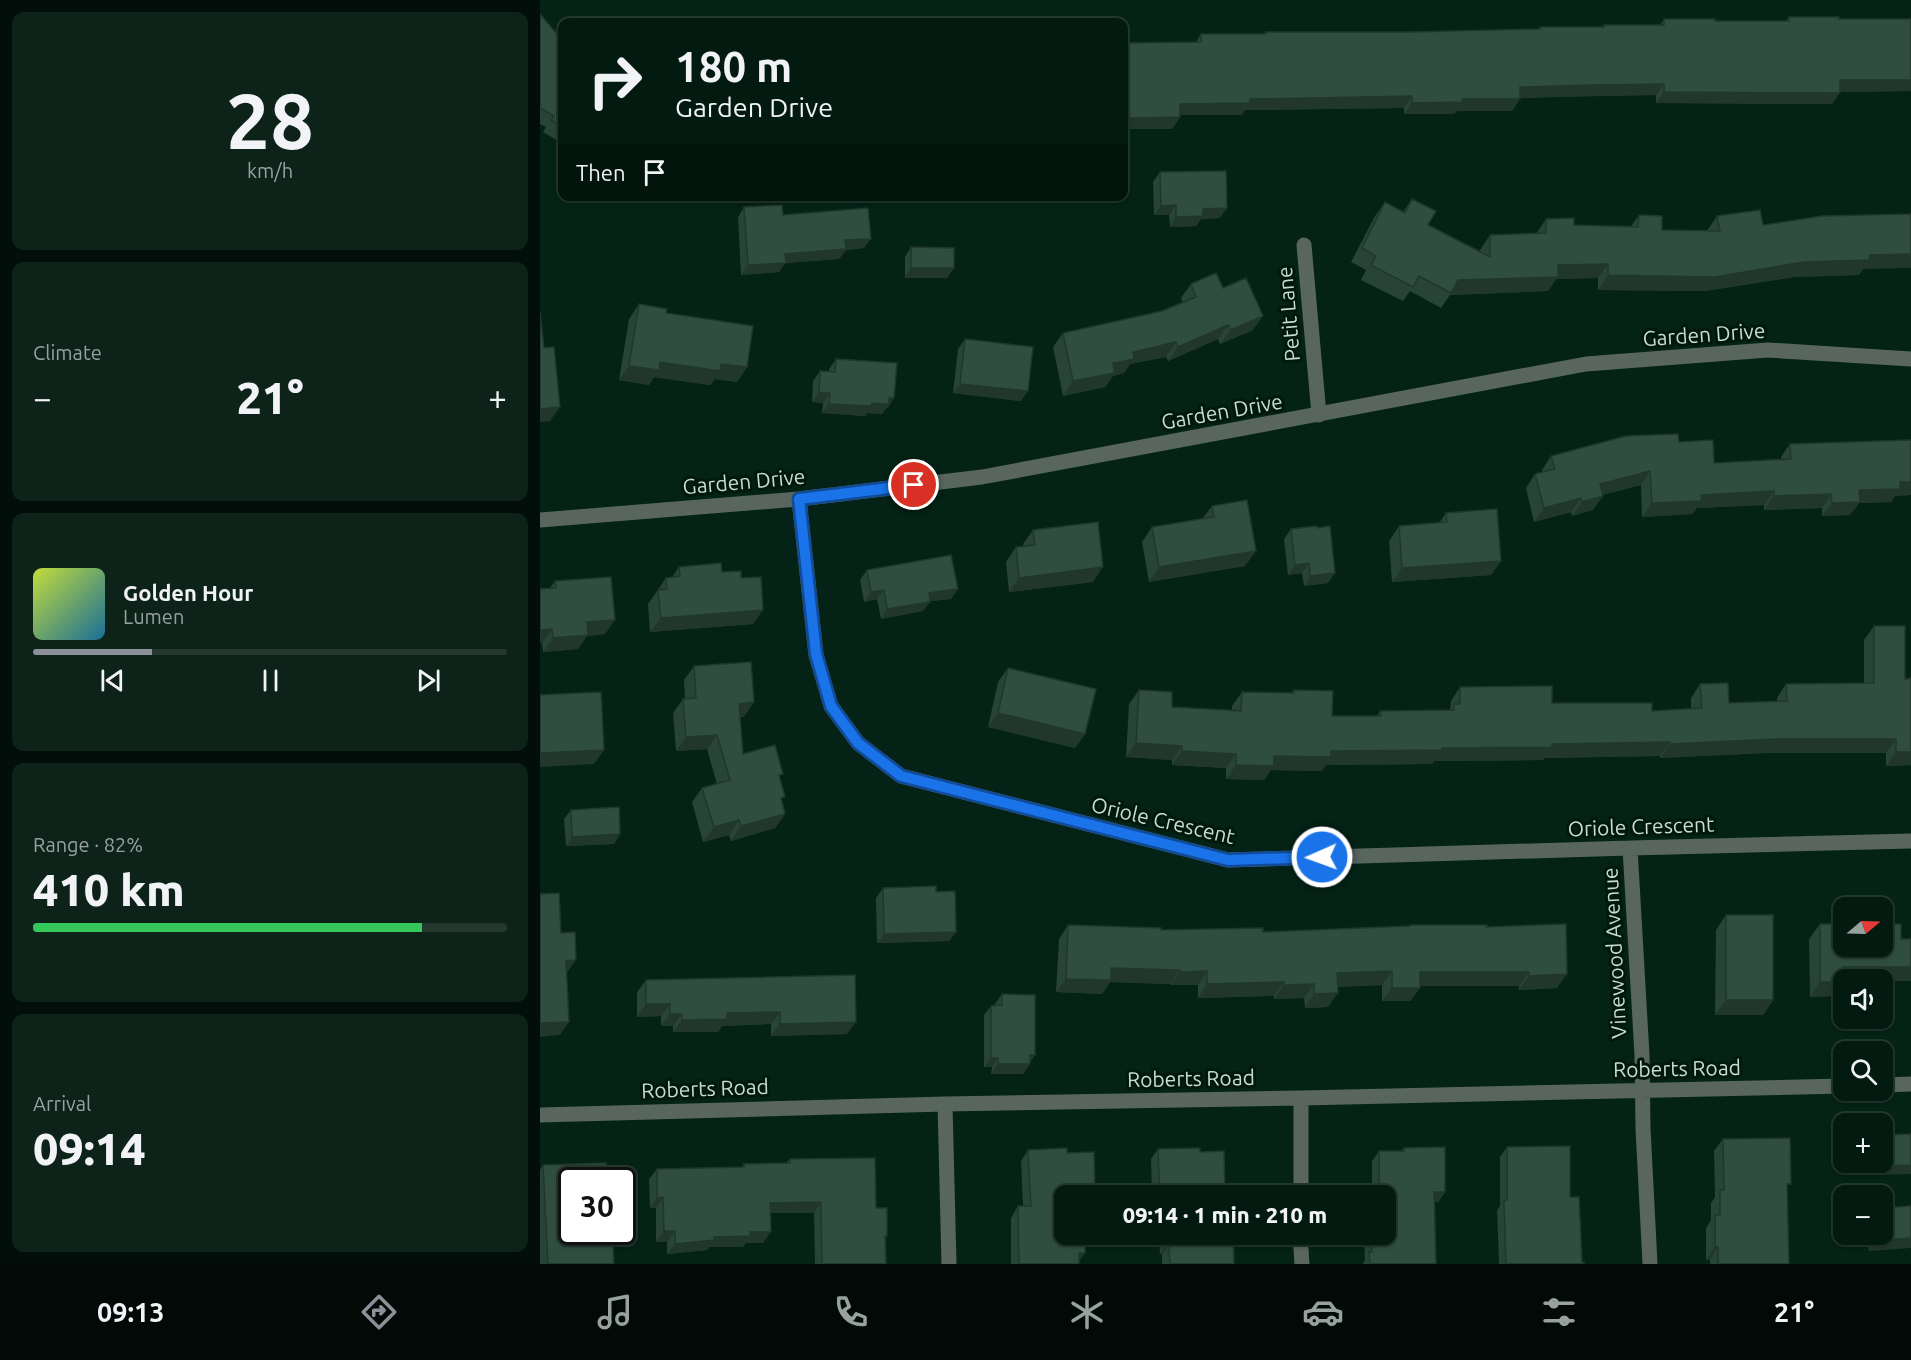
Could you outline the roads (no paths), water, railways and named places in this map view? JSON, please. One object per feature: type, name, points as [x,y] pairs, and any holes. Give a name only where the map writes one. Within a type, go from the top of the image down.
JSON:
[{"type":"street","name":"Petit Lane","points":[[1304,245],[1319,415]]},
{"type":"street","name":"Garden Drive","points":[[540,520],[799,499],[982,477],[1586,364],[1768,350],[1911,359]]},
{"type":"street","name":"Oriole Crescent","points":[[799,499],[816,654],[831,706],[858,743],[901,776],[1228,860],[1911,841]]},
{"type":"street","name":"Vinewood Avenue","points":[[1630,848],[1650,1264]]},
{"type":"street","points":[[1893,1085],[1911,1084]]},
{"type":"street","name":"Roberts Road","points":[[540,1115],[945,1104],[1833,1086]]},
{"type":"street","points":[[1301,1098],[1301,1185]]},
{"type":"street","points":[[945,1104],[949,1264]]},
{"type":"street","points":[[1301,1245],[1302,1264]]}]
